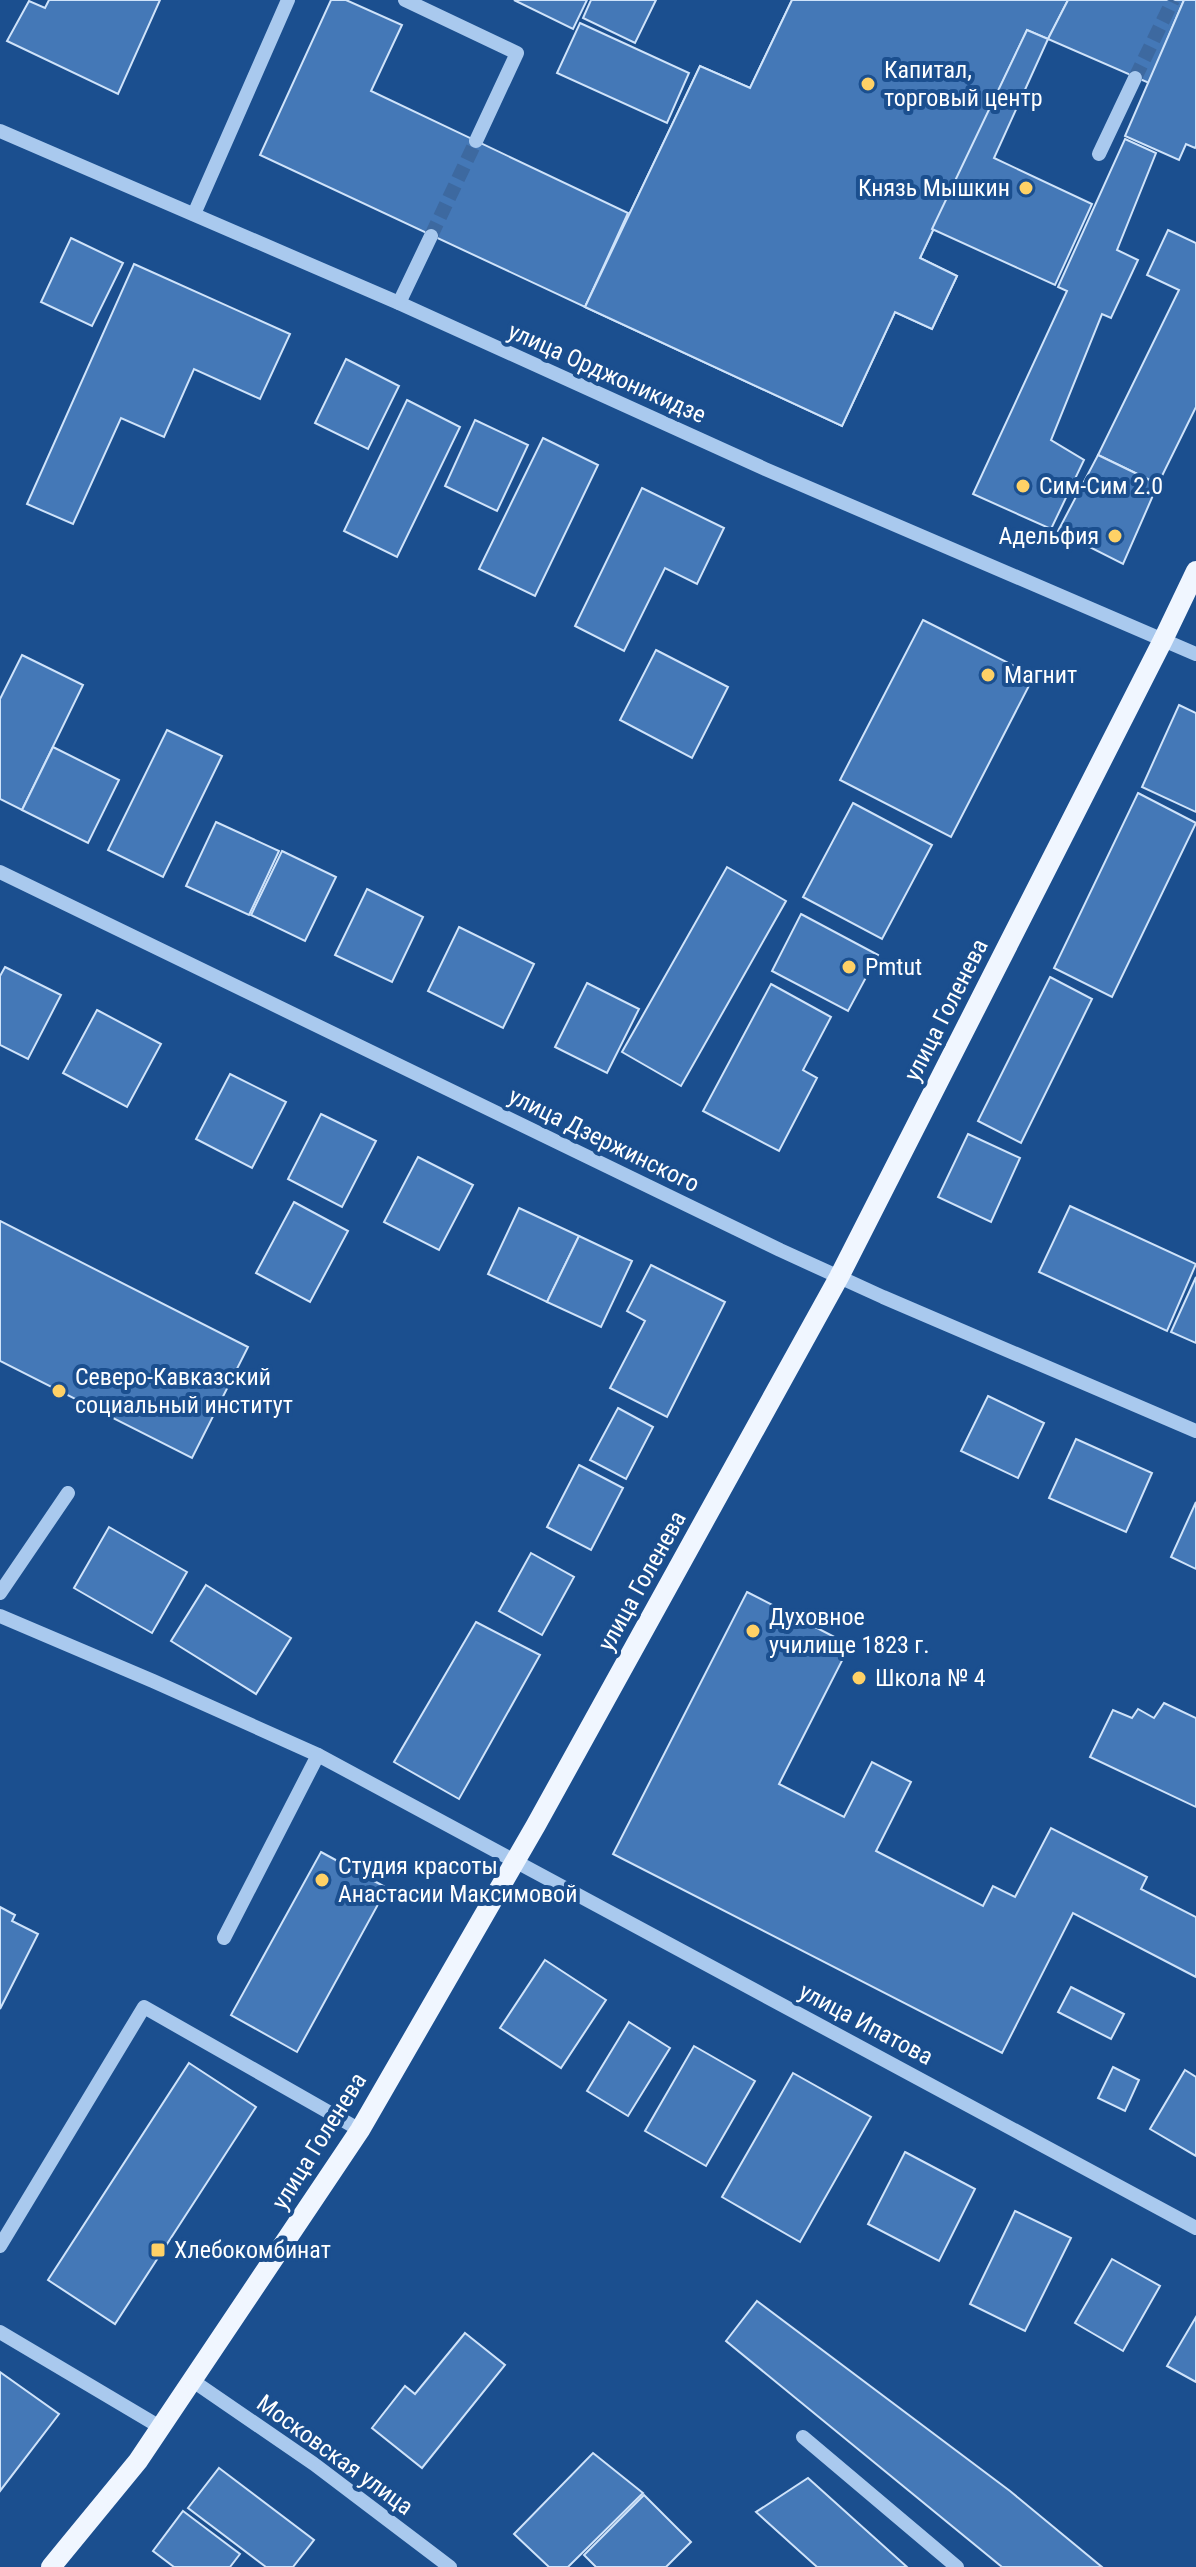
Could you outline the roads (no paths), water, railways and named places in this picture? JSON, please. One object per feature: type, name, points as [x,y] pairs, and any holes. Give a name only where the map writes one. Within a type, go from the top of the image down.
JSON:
[{"type":"main road","name":"улица Голенева","points":[[51,2567],[138,2461],[360,2130],[516,1860],[839,1277],[1164,640],[1196,571]]},
{"type":"street","points":[[194,214],[288,0]]},
{"type":"street","points":[[405,0],[517,53],[476,141]]},
{"type":"street","points":[[1099,154],[1135,78]]},
{"type":"street","name":"улица Орджоникидзе","points":[[0,131],[399,303],[765,469],[1196,654]]},
{"type":"street","points":[[399,303],[431,236]]},
{"type":"street","name":"улица Дзержинского","points":[[0,872],[839,1277],[1196,1431]]},
{"type":"street","points":[[0,1593],[68,1493]]},
{"type":"street","name":"улица Ипатова","points":[[0,1616],[318,1755],[1196,2228]]},
{"type":"street","points":[[224,1938],[318,1755]]},
{"type":"street","points":[[0,2246],[144,2007],[360,2130]]},
{"type":"street","points":[[0,2332],[160,2427]]},
{"type":"street","name":"Московская улица","points":[[193,2381],[314,2464],[450,2567]]},
{"type":"street","points":[[803,2437],[957,2567]]},
{"type":"tunnel","points":[[1135,78],[1173,0]]},
{"type":"tunnel","points":[[431,236],[476,141]]},
{"type":"place","name":"Капитал, торговый центр","points":[[868,84]]},
{"type":"place","name":"Князь Мышкин","points":[[1026,188]]},
{"type":"place","name":"Сим-Сим 2.0","points":[[1023,486]]},
{"type":"place","name":"Адельфия","points":[[1115,536]]},
{"type":"place","name":"Магнит","points":[[988,675]]},
{"type":"place","name":"Pmtut","points":[[849,967]]},
{"type":"place","name":"Северо-Кавказский социальный институт","points":[[59,1391]]},
{"type":"place","name":"Духовное училище 1823 г.","points":[[753,1631]]},
{"type":"place","name":"Школа № 4","points":[[859,1678]]},
{"type":"place","name":"Студия красоты Анастасии Максимовой","points":[[322,1880]]},
{"type":"place","name":"Хлебокомбинат","points":[[158,2250]]}]
